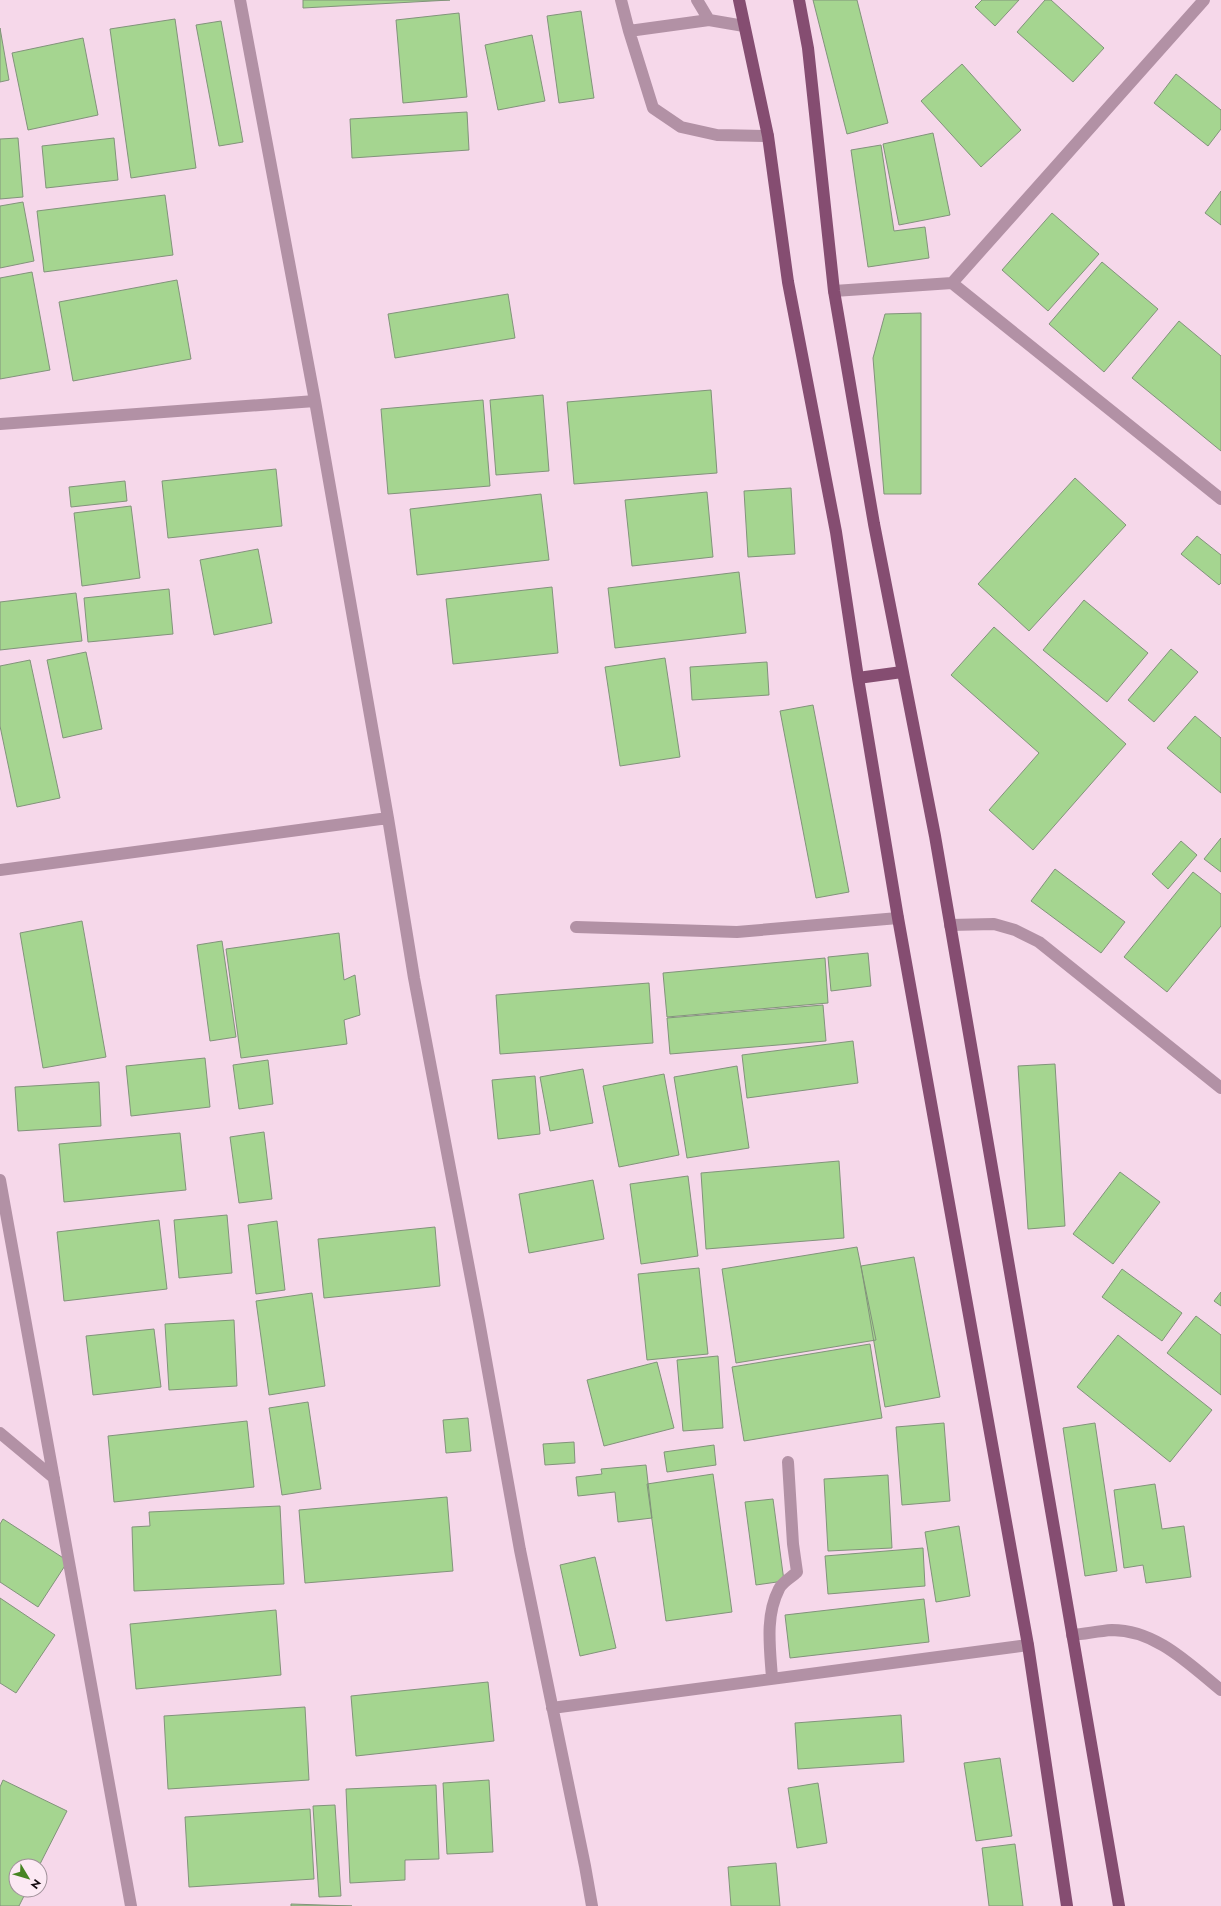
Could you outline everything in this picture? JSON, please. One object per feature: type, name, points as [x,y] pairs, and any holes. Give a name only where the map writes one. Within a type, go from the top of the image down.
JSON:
[{"type":"main road","points":[[739,0],[768,136],[788,282],[836,532],[858,678],[898,918],[1028,1645],[1067,1906]]},
{"type":"main road","points":[[799,0],[808,48],[834,291],[872,516],[935,836],[1119,1906]]},
{"type":"main road","points":[[858,678],[902,672]]},
{"type":"street","points":[[240,0],[315,401],[388,818],[414,978],[479,1321],[520,1550],[592,1906]]},
{"type":"street","points":[[621,0],[628,31],[653,108],[681,127],[717,134],[768,136]]},
{"type":"street","points":[[697,0],[709,20]]},
{"type":"street","points":[[952,283],[1204,0]]},
{"type":"street","points":[[628,31],[709,20],[744,26]]},
{"type":"street","points":[[834,291],[952,283],[1221,499]]},
{"type":"street","points":[[0,424],[315,401]]},
{"type":"street","points":[[0,870],[388,818]]},
{"type":"street","points":[[576,927],[737,932],[898,918]]},
{"type":"street","points":[[950,925],[994,924],[1015,930],[1039,942],[1221,1088]]},
{"type":"street","points":[[0,1180],[131,1906]]},
{"type":"street","points":[[0,1433],[54,1478]]},
{"type":"street","points":[[772,1678],[769,1637],[770,1614],[780,1588],[797,1572],[793,1544],[788,1462]]},
{"type":"street","points":[[1072,1635],[1113,1630],[1142,1635],[1166,1646],[1221,1690]]},
{"type":"street","points":[[552,1708],[1028,1645]]},
{"type":"building","points":[[303,0],[450,0],[303,8]]},
{"type":"building","points":[[813,0],[857,0],[888,123],[847,134]]},
{"type":"building","points":[[982,0],[1019,0],[995,26],[975,7]]},
{"type":"building","points":[[1045,0],[1051,0],[1104,48],[1073,82],[1017,32]]},
{"type":"building","points":[[581,11],[594,98],[559,103],[547,16]]},
{"type":"building","points":[[459,13],[467,97],[403,103],[396,20]]},
{"type":"building","points":[[175,19],[196,168],[131,178],[110,29]]},
{"type":"building","points":[[221,21],[243,142],[219,146],[196,25]]},
{"type":"building","points":[[0,28],[9,80],[0,82]]},
{"type":"building","points":[[532,35],[545,101],[498,110],[485,45]]},
{"type":"building","points":[[83,38],[98,115],[28,130],[12,53]]},
{"type":"building","points":[[962,64],[1021,130],[981,167],[921,101]]},
{"type":"building","points":[[1176,74],[1221,110],[1221,129],[1208,146],[1154,103]]},
{"type":"building","points":[[467,112],[469,150],[352,158],[350,119]]},
{"type":"building","points":[[933,133],[950,215],[899,225],[883,144]]},
{"type":"building","points":[[18,138],[23,197],[0,199],[0,139]]},
{"type":"building","points":[[114,138],[118,180],[46,188],[42,146]]},
{"type":"building","points":[[881,145],[894,231],[925,227],[929,258],[868,267],[851,150]]},
{"type":"building","points":[[1221,191],[1221,225],[1205,213]]},
{"type":"building","points":[[165,195],[173,255],[44,272],[37,211]]},
{"type":"building","points":[[23,202],[34,261],[0,268],[0,206]]},
{"type":"building","points":[[1052,213],[1099,254],[1048,311],[1002,270]]},
{"type":"building","points":[[1102,262],[1158,309],[1104,372],[1049,324]]},
{"type":"building","points":[[32,272],[50,370],[0,379],[0,278]]},
{"type":"building","points":[[177,280],[191,359],[73,381],[59,302]]},
{"type":"building","points":[[508,294],[515,338],[395,358],[388,314]]},
{"type":"building","points":[[921,313],[921,494],[884,494],[873,358],[885,314]]},
{"type":"building","points":[[1179,321],[1221,356],[1221,451],[1132,378]]},
{"type":"building","points":[[711,390],[717,473],[574,484],[567,402]]},
{"type":"building","points":[[543,395],[549,471],[496,475],[490,400]]},
{"type":"building","points":[[483,400],[490,486],[388,494],[381,409]]},
{"type":"building","points":[[276,469],[282,526],[168,538],[162,481]]},
{"type":"building","points":[[1075,478],[1126,525],[1029,631],[978,584]]},
{"type":"building","points":[[125,481],[127,501],[71,507],[69,487]]},
{"type":"building","points":[[791,488],[795,554],[748,557],[744,491]]},
{"type":"building","points":[[707,492],[713,557],[632,566],[625,500]]},
{"type":"building","points":[[541,494],[549,560],[417,575],[410,509]]},
{"type":"building","points":[[131,506],[140,578],[82,586],[74,513]]},
{"type":"building","points":[[1197,536],[1221,555],[1221,583],[1219,585],[1181,554]]},
{"type":"building","points":[[258,549],[272,623],[214,635],[200,560]]},
{"type":"building","points":[[739,572],[746,633],[615,648],[608,588]]},
{"type":"building","points":[[552,587],[558,653],[453,664],[446,599]]},
{"type":"building","points":[[169,589],[173,634],[88,642],[84,598]]},
{"type":"building","points":[[76,593],[82,641],[0,650],[0,602]]},
{"type":"building","points":[[1084,600],[1148,653],[1107,702],[1043,650]]},
{"type":"building","points":[[994,627],[1126,744],[1033,850],[989,810],[1039,753],[951,675]]},
{"type":"building","points":[[1171,649],[1198,672],[1154,722],[1128,700]]},
{"type":"building","points":[[86,652],[102,729],[63,738],[47,660]]},
{"type":"building","points":[[665,658],[680,757],[620,766],[605,667]]},
{"type":"building","points":[[30,660],[60,798],[17,807],[0,726],[0,666]]},
{"type":"building","points":[[767,662],[769,695],[692,700],[690,667]]},
{"type":"building","points":[[813,705],[849,892],[816,898],[780,711]]},
{"type":"building","points":[[1195,716],[1221,738],[1221,793],[1167,748]]},
{"type":"building","points":[[1221,838],[1221,872],[1204,859]]},
{"type":"building","points":[[1181,841],[1197,855],[1168,889],[1152,874]]},
{"type":"building","points":[[1055,869],[1125,922],[1101,953],[1031,901]]},
{"type":"building","points":[[1193,872],[1221,894],[1221,926],[1167,992],[1124,957]]},
{"type":"building","points":[[82,921],[106,1057],[43,1068],[20,933]]},
{"type":"building","points":[[339,933],[344,980],[355,975],[360,1015],[344,1020],[347,1044],[241,1058],[226,949]]},
{"type":"building","points":[[222,941],[236,1037],[210,1041],[197,945]]},
{"type":"building","points":[[868,953],[871,986],[831,991],[828,957]]},
{"type":"building","points":[[825,958],[828,1003],[667,1017],[663,973]]},
{"type":"building","points":[[649,983],[653,1043],[500,1054],[496,995]]},
{"type":"building","points":[[823,1005],[826,1041],[670,1054],[667,1018]]},
{"type":"building","points":[[853,1041],[858,1083],[747,1098],[742,1055]]},
{"type":"building","points":[[205,1058],[210,1107],[131,1116],[126,1066]]},
{"type":"building","points":[[268,1060],[273,1104],[239,1109],[233,1065]]},
{"type":"building","points":[[1055,1064],[1065,1226],[1028,1229],[1018,1066]]},
{"type":"building","points":[[737,1066],[749,1148],[687,1158],[674,1077]]},
{"type":"building","points":[[583,1069],[593,1123],[550,1131],[540,1077]]},
{"type":"building","points":[[664,1074],[679,1155],[619,1167],[603,1086]]},
{"type":"building","points":[[535,1076],[540,1134],[498,1139],[492,1080]]},
{"type":"building","points":[[99,1082],[101,1126],[18,1131],[15,1087]]},
{"type":"building","points":[[264,1132],[272,1199],[239,1203],[230,1137]]},
{"type":"building","points":[[180,1133],[186,1190],[64,1202],[59,1144]]},
{"type":"building","points":[[839,1161],[844,1238],[706,1249],[701,1173]]},
{"type":"building","points":[[1120,1172],[1160,1202],[1113,1264],[1073,1234]]},
{"type":"building","points":[[688,1176],[698,1256],[641,1264],[630,1184]]},
{"type":"building","points":[[593,1180],[604,1239],[529,1253],[519,1194]]},
{"type":"building","points":[[227,1215],[232,1273],[179,1278],[174,1220]]},
{"type":"building","points":[[159,1220],[167,1289],[64,1301],[57,1232]]},
{"type":"building","points":[[277,1221],[285,1290],[256,1294],[248,1225]]},
{"type":"building","points":[[435,1227],[440,1286],[324,1298],[318,1239]]},
{"type":"building","points":[[857,1247],[876,1340],[736,1363],[722,1269]]},
{"type":"building","points":[[914,1257],[940,1397],[885,1407],[861,1266]]},
{"type":"building","points":[[699,1268],[708,1354],[647,1360],[638,1274]]},
{"type":"building","points":[[1122,1269],[1182,1313],[1162,1341],[1102,1297]]},
{"type":"building","points":[[1221,1292],[1221,1306],[1214,1301]]},
{"type":"building","points":[[312,1293],[325,1386],[269,1395],[256,1301]]},
{"type":"building","points":[[1196,1316],[1221,1335],[1221,1395],[1167,1353]]},
{"type":"building","points":[[234,1320],[237,1386],[169,1390],[165,1324]]},
{"type":"building","points":[[154,1329],[161,1387],[93,1395],[86,1336]]},
{"type":"building","points":[[1118,1335],[1212,1410],[1170,1462],[1077,1387]]},
{"type":"building","points":[[870,1344],[882,1418],[744,1441],[732,1367]]},
{"type":"building","points":[[718,1356],[723,1428],[683,1431],[677,1360]]},
{"type":"building","points":[[657,1362],[674,1428],[604,1446],[587,1380]]},
{"type":"building","points":[[308,1402],[321,1489],[282,1495],[269,1408]]},
{"type":"building","points":[[468,1418],[471,1451],[446,1453],[443,1420]]},
{"type":"building","points":[[247,1421],[254,1487],[114,1502],[108,1436]]},
{"type":"building","points":[[944,1423],[950,1501],[902,1505],[896,1427]]},
{"type":"building","points":[[1095,1423],[1117,1571],[1085,1576],[1063,1428]]},
{"type":"building","points":[[574,1442],[575,1463],[545,1465],[543,1444]]},
{"type":"building","points":[[714,1445],[716,1465],[667,1472],[664,1452]]},
{"type":"building","points":[[646,1465],[652,1518],[618,1522],[615,1492],[578,1496],[576,1477],[602,1474],[601,1469]]},
{"type":"building","points":[[713,1474],[732,1612],[666,1621],[647,1484]]},
{"type":"building","points":[[888,1475],[892,1548],[828,1551],[824,1479]]},
{"type":"building","points":[[1155,1484],[1162,1529],[1184,1526],[1191,1577],[1146,1583],[1143,1565],[1124,1568],[1114,1490]]},
{"type":"building","points":[[447,1497],[453,1571],[305,1583],[299,1510]]},
{"type":"building","points":[[773,1499],[784,1581],[756,1585],[745,1502]]},
{"type":"building","points":[[280,1506],[284,1584],[134,1591],[132,1527],[150,1526],[149,1512]]},
{"type":"building","points":[[3,1519],[68,1561],[38,1607],[0,1582],[0,1524]]},
{"type":"building","points":[[959,1526],[970,1596],[936,1602],[925,1532]]},
{"type":"building","points":[[923,1548],[925,1586],[828,1594],[825,1556]]},
{"type":"building","points":[[595,1557],[616,1648],[580,1656],[560,1565]]},
{"type":"building","points":[[0,1598],[55,1635],[16,1693],[0,1683]]},
{"type":"building","points":[[924,1599],[929,1642],[790,1658],[785,1615]]},
{"type":"building","points":[[276,1610],[281,1675],[136,1689],[130,1624]]},
{"type":"building","points":[[488,1682],[494,1741],[356,1756],[351,1696]]},
{"type":"building","points":[[305,1707],[309,1780],[168,1789],[164,1716]]},
{"type":"building","points":[[901,1715],[904,1762],[798,1769],[795,1723]]},
{"type":"building","points":[[1000,1758],[1012,1836],[976,1841],[964,1763]]},
{"type":"building","points":[[3,1780],[67,1811],[43,1858],[8,1858],[8,1898],[23,1898],[19,1906],[0,1906],[0,1787]]},
{"type":"building","points":[[489,1780],[493,1852],[447,1854],[443,1783]]},
{"type":"building","points":[[818,1783],[827,1843],[797,1848],[788,1788]]},
{"type":"building","points":[[436,1785],[439,1859],[405,1860],[405,1880],[350,1883],[346,1789]]},
{"type":"building","points":[[335,1805],[341,1896],[319,1897],[313,1806]]},
{"type":"building","points":[[310,1809],[314,1879],[189,1887],[185,1817]]},
{"type":"building","points":[[1015,1844],[1023,1906],[989,1906],[982,1848]]},
{"type":"building","points":[[776,1863],[780,1906],[731,1906],[728,1867]]},
{"type":"building","points":[[291,1904],[352,1906],[291,1906]]}]
